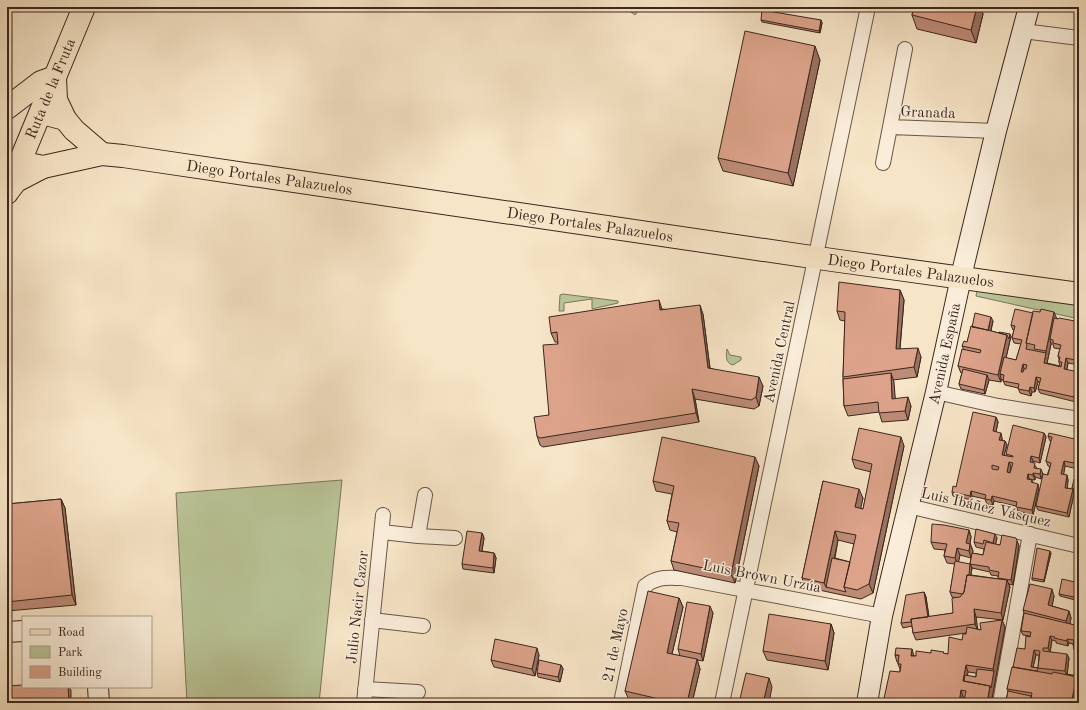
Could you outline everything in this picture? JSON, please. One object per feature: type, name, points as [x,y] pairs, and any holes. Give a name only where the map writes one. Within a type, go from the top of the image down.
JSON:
[{"type":"main road","name":"Ruta de la Fruta","points":[[7,190],[13,159],[40,112],[84,7]]},
{"type":"main road","points":[[7,109],[41,82],[55,77],[56,100],[65,119],[74,130],[102,154]]},
{"type":"main road","points":[[7,109],[27,108],[65,119]]},
{"type":"main road","points":[[7,190],[16,181],[43,167],[102,154]]},
{"type":"main road","name":"Diego Portales Palazuelos","points":[[102,154],[816,258],[1079,294]]},
{"type":"main road","points":[[13,159],[43,167]]},
{"type":"street","name":"Avenida Central","points":[[722,703],[868,7]]},
{"type":"street","name":"Avenida España","points":[[867,703],[882,616],[936,392],[996,131],[1029,7]]},
{"type":"street","points":[[1023,31],[1079,38]]},
{"type":"street","name":"Granada","points":[[905,49],[890,127],[996,131]]},
{"type":"street","points":[[883,163],[890,127]]},
{"type":"street","points":[[936,392],[998,406],[1079,419]]},
{"type":"street","points":[[418,536],[426,496]]},
{"type":"street","name":"Luis Ibáñez Vásquez","points":[[908,506],[1079,546]]},
{"type":"street","name":"Julio Nacir Cazor","points":[[364,696],[383,515]]},
{"type":"street","points":[[382,532],[455,538]]},
{"type":"street","points":[[1000,703],[1030,534]]},
{"type":"street","name":"Luis Brown Urzúa","points":[[643,594],[645,586],[651,581],[659,578],[682,578],[882,616]]},
{"type":"street","name":"21 de Mayo","points":[[620,703],[643,594]]},
{"type":"street","points":[[372,620],[423,626]]},
{"type":"street","points":[[7,632],[22,631]]},
{"type":"street","points":[[98,688],[99,703]]},
{"type":"street","points":[[364,696],[418,692]]},
{"type":"green space","points":[[624,7],[641,7],[635,15]]},
{"type":"green space","points":[[977,290],[1079,304],[1079,319],[976,296]]},
{"type":"green space","points":[[563,294],[618,301],[618,303],[592,309],[592,299],[564,303],[564,311],[559,311],[560,295]]},
{"type":"green space","points":[[727,349],[730,355],[741,357],[741,360],[733,365],[730,364],[726,354]]},
{"type":"green space","points":[[342,480],[319,703],[187,703],[176,493]]},
{"type":"building","points":[[914,7],[977,7],[971,30],[912,15]]},
{"type":"building","points":[[762,10],[821,20],[819,31],[761,20]]},
{"type":"building","points":[[745,31],[815,46],[788,173],[718,158]]},
{"type":"building","points":[[839,282],[900,290],[896,349],[918,348],[914,367],[843,377],[845,312],[837,311]]},
{"type":"building","points":[[659,300],[660,310],[700,305],[708,368],[759,377],[756,397],[751,400],[692,389],[696,413],[540,438],[537,436],[534,417],[549,415],[543,345],[558,344],[557,332],[551,333],[549,317]]},
{"type":"building","points":[[1015,309],[1033,313],[1026,349],[1046,353],[1044,363],[1061,367],[1062,362],[1059,362],[1060,357],[1058,356],[1061,345],[1053,343],[1053,340],[1050,339],[1054,318],[1079,323],[1079,347],[1077,347],[1076,353],[1079,353],[1079,361],[1066,358],[1064,369],[1079,372],[1074,397],[1038,389],[1041,378],[1036,377],[1034,388],[1030,387],[1029,391],[1018,389],[1019,384],[1003,381],[1004,375],[1000,374],[1004,357],[1016,360],[1022,340],[1012,338],[1015,326],[1011,325]],"holes":[[[1023,364],[1027,365],[1026,369],[1021,372]]]},
{"type":"building","points":[[1041,309],[1054,312],[1046,351],[1034,349],[1035,345],[1026,343],[1033,311],[1040,312]]},
{"type":"building","points":[[975,313],[991,317],[988,330],[972,327]]},
{"type":"building","points":[[971,326],[1007,335],[998,375],[958,366],[962,349],[980,353],[981,350],[962,346],[964,341],[967,342]]},
{"type":"building","points":[[999,332],[1010,334],[1009,339],[1007,335]]},
{"type":"building","points":[[963,369],[987,375],[984,390],[959,384]]},
{"type":"building","points":[[891,373],[892,399],[908,397],[905,411],[879,413],[878,402],[844,406],[843,379]]},
{"type":"building","points":[[973,412],[996,417],[993,431],[1001,433],[999,440],[1005,441],[1002,455],[1013,457],[1006,454],[1013,425],[1044,433],[1039,458],[1031,456],[1030,462],[1035,463],[1034,468],[1041,469],[1040,474],[1028,474],[1027,479],[1038,484],[1032,510],[1016,507],[1017,502],[992,496],[991,500],[985,499],[986,495],[971,491],[970,496],[952,492],[953,486],[956,487]],"holes":[[[1009,462],[1013,463],[1010,473],[1007,472]],[[992,465],[999,467],[998,470],[992,469]]]},
{"type":"building","points":[[859,428],[901,437],[869,584],[857,590],[844,587],[856,535],[835,531],[824,583],[802,578],[823,481],[859,489],[855,507],[863,509],[872,464],[852,459]]},
{"type":"building","points":[[1049,433],[1079,440],[1079,464],[1064,461],[1061,474],[1067,475],[1065,488],[1073,489],[1067,513],[1036,506],[1043,474],[1048,475],[1051,463],[1046,461],[1052,437],[1048,436]]},
{"type":"building","points":[[662,437],[755,457],[731,574],[671,561],[679,523],[667,521],[674,486],[653,481]]},
{"type":"building","points":[[1079,468],[1078,487],[1079,490],[1072,488]]},
{"type":"building","points":[[61,499],[72,595],[7,602],[7,504]]},
{"type":"building","points":[[932,524],[969,530],[966,543],[970,544],[969,551],[957,548],[955,558],[944,556],[947,544],[931,542]]},
{"type":"building","points":[[976,529],[995,534],[993,543],[984,540],[983,544],[974,542]]},
{"type":"building","points":[[467,531],[482,533],[479,551],[494,553],[493,568],[462,564]]},
{"type":"building","points":[[1002,535],[1016,538],[1017,541],[1011,580],[998,578],[999,572],[989,570],[989,567],[970,564],[972,553],[983,555],[986,542],[1000,545]]},
{"type":"building","points":[[1037,548],[1050,551],[1044,580],[1032,578]]},
{"type":"building","points":[[832,558],[850,562],[844,587],[846,592],[826,587]]},
{"type":"building","points":[[955,561],[970,564],[969,575],[967,575],[963,594],[950,592]]},
{"type":"building","points":[[967,575],[1007,580],[1001,613],[974,609],[975,624],[913,633],[911,619],[953,613],[952,598],[960,597],[964,592]]},
{"type":"building","points":[[1062,579],[1079,583],[1079,598],[1059,594]]},
{"type":"building","points":[[1030,584],[1052,589],[1048,605],[1069,611],[1066,621],[1023,610]]},
{"type":"building","points":[[648,591],[679,598],[667,653],[697,659],[687,703],[676,703],[625,691]]},
{"type":"building","points":[[924,592],[928,617],[911,619],[911,622],[901,623],[906,595]]},
{"type":"building","points":[[687,602],[710,606],[701,654],[678,649]]},
{"type":"building","points":[[1024,613],[1079,626],[1079,646],[1073,645],[1074,640],[1067,639],[1067,641],[1050,636],[1048,648],[1043,648],[1043,651],[1067,654],[1065,671],[1038,668],[1037,671],[1013,667],[1017,648],[1025,649],[1026,636],[1030,637],[1031,632],[1021,631]],"holes":[[[1034,650],[1040,651],[1038,668],[1031,667]]]},
{"type":"building","points":[[769,614],[831,624],[825,661],[763,651]]},
{"type":"building","points":[[1002,620],[993,669],[966,665],[963,681],[990,686],[987,703],[961,703],[964,701],[966,691],[961,690],[959,703],[883,703],[890,671],[900,672],[901,664],[898,664],[899,655],[895,655],[896,648],[912,649],[911,656],[916,656],[916,651],[931,653],[931,650],[948,654],[949,637],[962,640],[963,634],[966,634],[967,627],[981,630],[980,623]]},
{"type":"building","points":[[495,639],[537,648],[532,669],[491,660]]},
{"type":"building","points":[[539,660],[561,665],[558,677],[537,673]]},
{"type":"building","points":[[1012,667],[1052,674],[1053,672],[1077,677],[1071,703],[1030,703],[1032,693],[1007,689]]},
{"type":"building","points":[[977,669],[994,671],[991,688],[990,686],[964,681],[965,675],[976,677]]},
{"type":"building","points":[[746,673],[769,678],[763,703],[739,703]]},
{"type":"building","points":[[1066,674],[1079,676],[1079,681],[1077,677]]},
{"type":"building","points":[[22,685],[22,688],[68,688],[69,703],[8,703],[7,686]]},
{"type":"building","points":[[1008,691],[1031,696],[1030,703],[1006,701]]},
{"type":"building","points":[[880,699],[884,700],[883,703],[879,703]]},
{"type":"building","points":[[1005,701],[1018,703],[1004,703]]}]
